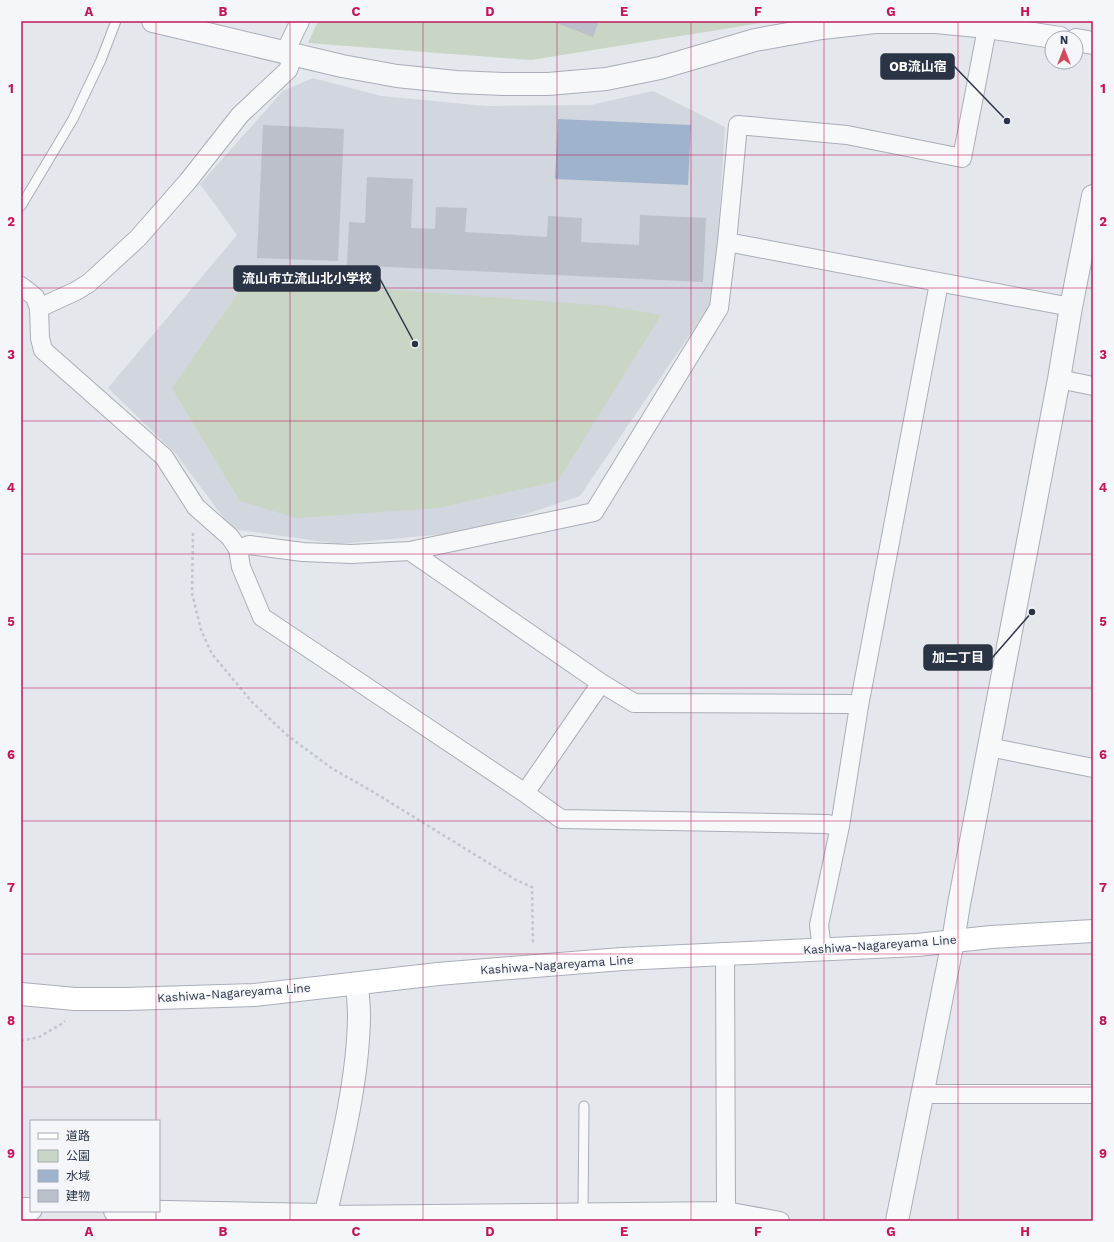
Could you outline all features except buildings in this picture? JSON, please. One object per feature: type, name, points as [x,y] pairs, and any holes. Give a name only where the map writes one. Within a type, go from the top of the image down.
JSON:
[{"type":"main road","name":"Kashiwa-Nagareyama Line","points":[[21,994],[76,999],[254,995],[438,974],[527,966],[725,954],[917,945],[991,937],[1093,932]]},
{"type":"street","points":[[153,21],[342,66],[397,76],[456,82],[548,84],[606,79],[652,70],[755,40],[822,28],[875,22],[936,22],[987,27],[1044,36]]},
{"type":"street","points":[[40,308],[76,291],[89,283],[138,238],[188,181],[240,115],[288,70],[289,53],[300,21]]},
{"type":"street","points":[[238,549],[249,545],[303,552],[351,554],[410,551],[594,512],[720,308],[728,242],[738,125],[847,135],[962,158],[986,39],[987,27]]},
{"type":"street","points":[[897,1221],[953,941],[1093,196]]},
{"type":"street","points":[[728,242],[1071,307]]},
{"type":"street","points":[[822,949],[819,925],[840,826],[859,706],[939,283]]},
{"type":"street","points":[[21,286],[34,297],[40,308],[40,338],[44,350],[82,386],[164,457],[196,507],[230,537],[238,549],[241,568],[262,617],[525,793],[561,819],[826,824],[840,826]]},
{"type":"street","points":[[1059,379],[1093,386]]},
{"type":"street","points":[[410,551],[601,684],[634,703],[850,704],[859,706]]},
{"type":"street","points":[[525,793],[601,684]]},
{"type":"street","points":[[990,747],[1093,768]]},
{"type":"street","points":[[725,954],[725,1216]]},
{"type":"street","points":[[324,1218],[346,1122],[352,1088],[359,1017],[357,984]]},
{"type":"street","points":[[922,1094],[1093,1094]]},
{"type":"street","points":[[145,1212],[324,1218],[583,1212],[615,1216],[725,1216],[780,1221]]},
{"type":"lane","points":[[21,206],[73,119],[101,60],[116,21]]},
{"type":"lane","points":[[583,1212],[584,1106]]},
{"type":"path","points":[[196,507],[194,523],[192,593],[201,630],[212,654],[252,702],[288,736],[333,769],[375,793],[516,880],[532,887],[533,949]]},
{"type":"path","points":[[21,1041],[39,1037],[64,1024],[76,999]]},
{"type":"shaded area","points":[[313,78],[381,96],[486,106],[591,105],[653,91],[725,127],[714,299],[580,496],[476,531],[339,544],[232,529],[176,454],[108,388],[237,235],[200,184],[283,91]]},
{"type":"green space","points":[[318,21],[762,21],[761,23],[531,60],[308,43]]},
{"type":"green space","points":[[248,279],[610,306],[661,315],[558,481],[437,508],[296,518],[240,501],[172,388]]},
{"type":"water","points":[[558,119],[691,125],[688,185],[555,179]]},
{"type":"place","name":"OB流山宿","points":[[1007,121]]},
{"type":"place","name":"流山市立流山北小学校","points":[[415,344]]},
{"type":"place","name":"加二丁目","points":[[1032,612]]}]
